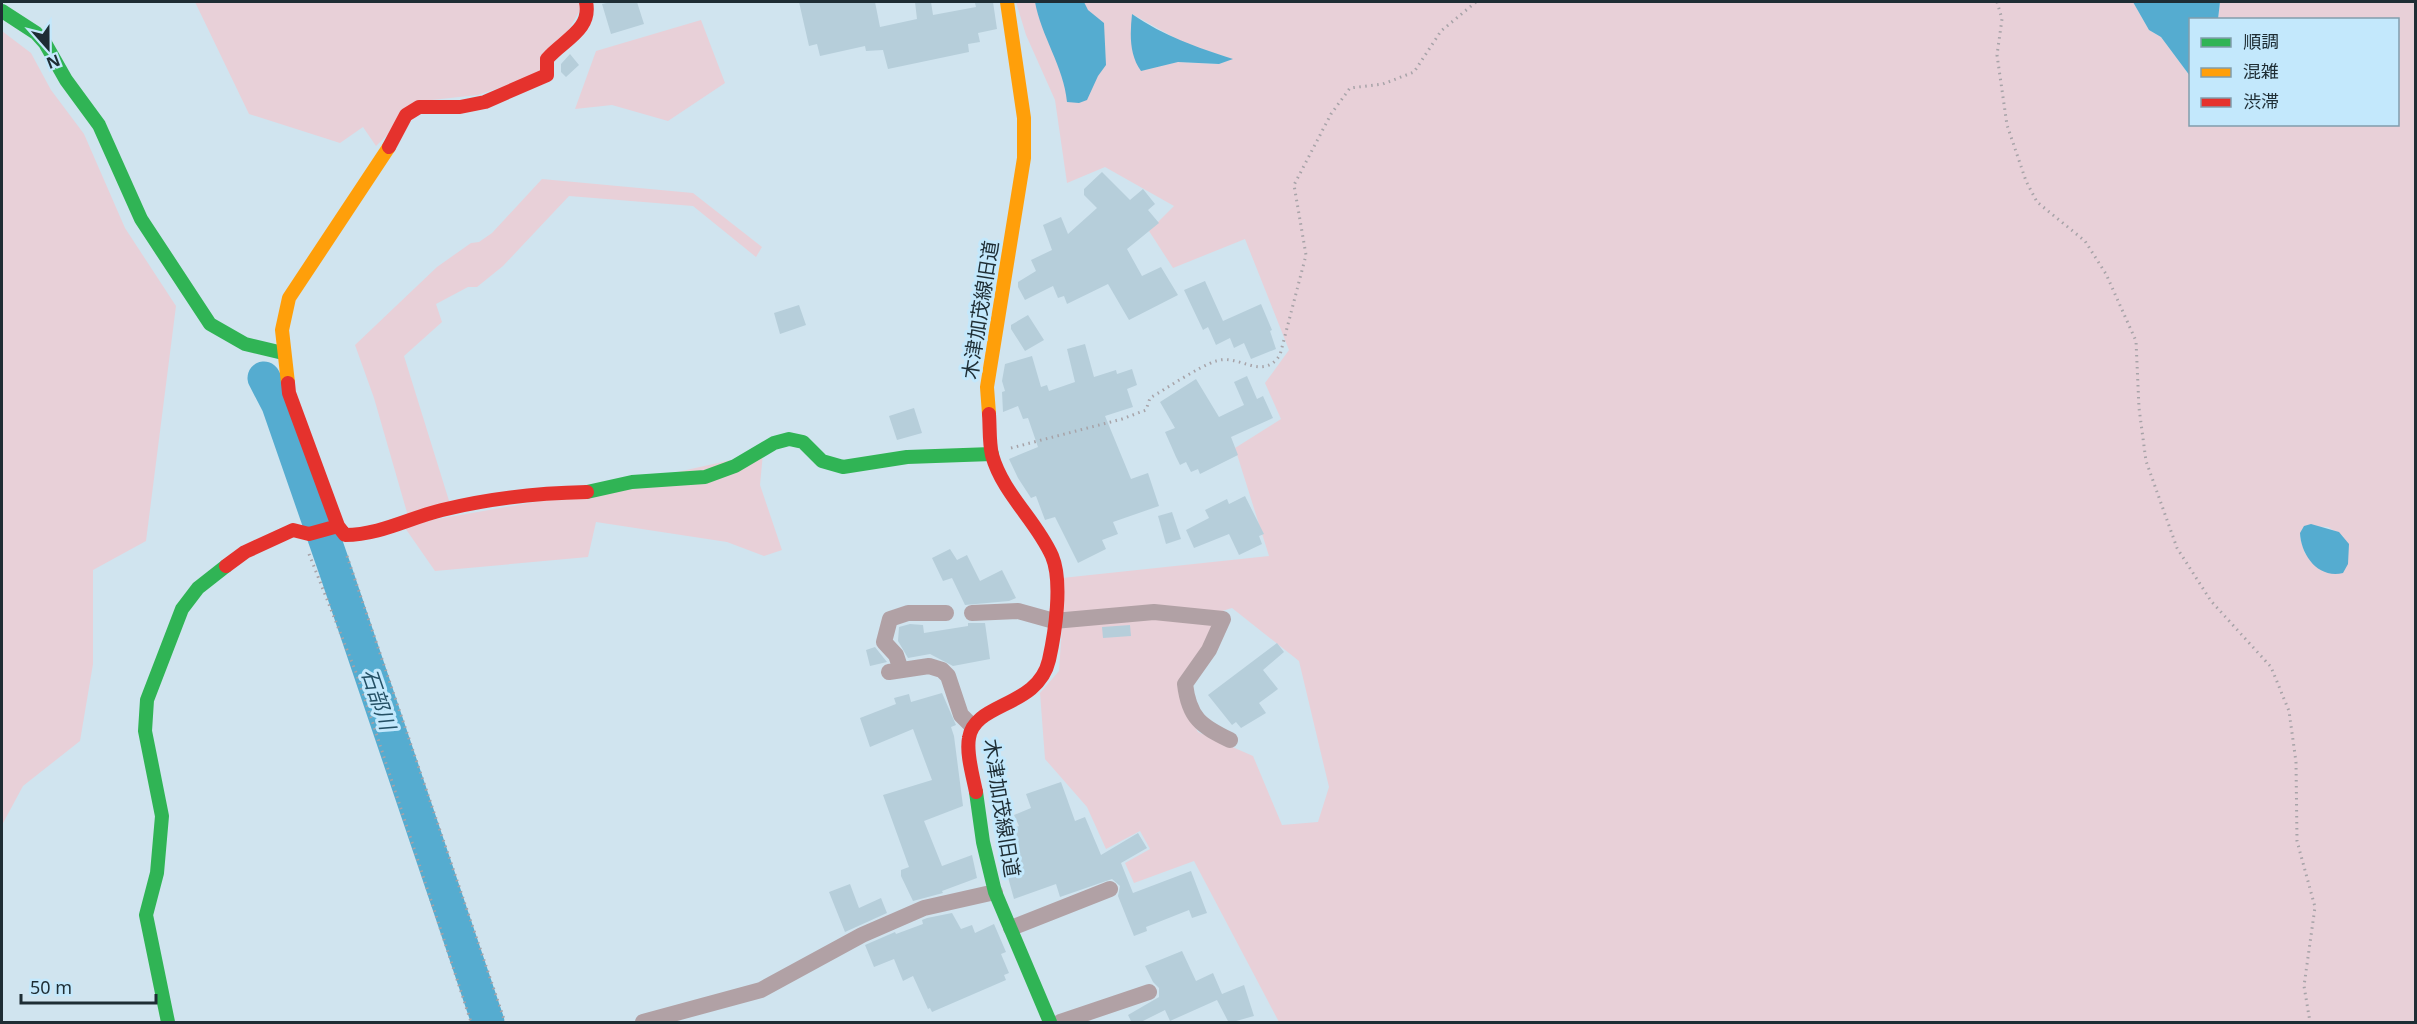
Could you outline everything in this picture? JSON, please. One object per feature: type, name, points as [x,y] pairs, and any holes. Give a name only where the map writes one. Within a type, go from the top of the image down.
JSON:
[{"type":"street","points":[[586,2],[588,21],[547,59],[547,75],[485,102],[460,107],[419,107],[406,115],[381,161],[289,298],[283,319],[283,353],[295,411],[334,527],[345,535],[366,535],[441,510],[509,497],[551,492],[595,491],[632,482],[705,477],[735,466],[774,443],[789,439],[803,442],[822,461],[843,467],[907,457],[992,454]]},
{"type":"street","name":"木津加茂線旧道","points":[[1007,2],[1024,118],[1024,158],[987,387],[992,454],[1005,485],[1052,557],[1058,589],[1046,671],[1036,687],[989,713],[972,726],[968,740],[983,842],[995,892],[1050,1023]]},
{"type":"street","points":[[2,11],[36,33],[45,43],[66,80],[99,125],[141,219],[210,324],[245,344],[283,353]]},
{"type":"street","points":[[168,1023],[146,915],[157,873],[162,816],[145,731],[147,700],[182,609],[198,588],[245,552],[293,530],[305,534],[334,527]]},
{"type":"street","points":[[972,613],[1018,611],[1054,621],[1154,612],[1223,618],[1209,650],[1185,684],[1187,700],[1202,726],[1230,740]]},
{"type":"street","points":[[946,613],[908,613],[890,619],[884,642],[896,655],[895,671],[929,666],[942,670],[948,676],[961,715],[972,726]]},
{"type":"street","points":[[1011,928],[1110,889]]},
{"type":"street","points":[[643,1023],[760,990],[862,935],[924,908],[995,892]]},
{"type":"street","points":[[1060,1023],[1149,992]]},
{"type":"path","points":[[992,454],[1122,419],[1146,410],[1150,398],[1217,360],[1266,368],[1274,365],[1280,355],[1306,255],[1294,185],[1331,114],[1350,88],[1383,84],[1414,72],[1441,31],[1476,2]]},
{"type":"path","points":[[1997,2],[2002,20],[1997,55],[2007,125],[2026,181],[2037,202],[2085,242],[2106,274],[2136,341],[2139,408],[2146,461],[2177,548],[2211,601],[2271,667],[2289,711],[2296,762],[2297,842],[2315,907],[2304,986],[2310,1023]]},
{"type":"path","points":[[334,527],[505,1023]]},
{"type":"path","points":[[305,534],[357,675],[471,1023]]},
{"type":"shaded area","points":[[195,2],[585,2],[543,73],[478,95],[422,101],[376,146],[363,127],[340,143],[249,114]]},
{"type":"shaded area","points":[[1016,2],[2133,2],[2149,30],[2161,37],[2189,75],[2189,126],[2399,126],[2399,18],[2218,18],[2220,2],[2415,2],[2415,1022],[1279,1022],[1194,861],[1134,883],[1125,863],[1150,849],[1140,831],[1106,849],[1087,807],[1045,759],[1040,693],[1059,671],[1064,598],[1062,578],[1269,556],[1235,448],[1281,419],[1265,383],[1289,350],[1245,239],[1173,268],[1149,231],[1174,206],[1105,167],[1067,183],[1055,100],[1026,35]],"holes":[[[1132,14],[1184,43],[1232,59],[1219,64],[1178,62],[1141,70]],[[2304,526],[2328,527],[2344,537],[2305,554],[2300,537]],[[1232,608],[1299,661],[1329,787],[1318,822],[1282,825],[1253,756],[1198,732],[1182,703],[1219,612]]]},
{"type":"shaded area","points":[[701,20],[725,83],[668,121],[612,105],[575,109],[596,51]]},
{"type":"shaded area","points":[[2,31],[31,53],[51,90],[84,134],[125,228],[176,306],[146,541],[93,570],[93,664],[80,741],[23,786],[2,825]]},
{"type":"shaded area","points":[[542,179],[693,193],[762,247],[756,257],[693,206],[569,196],[503,266],[477,287],[468,287],[436,304],[442,322],[404,356],[450,504],[408,516],[374,398],[355,345],[437,267],[471,243],[479,242],[492,233]]},
{"type":"shaded area","points":[[763,453],[760,485],[782,550],[764,556],[727,542],[596,522],[588,557],[435,571],[403,525],[569,496]]},
{"type":"water","points":[[1035,2],[1084,2],[1088,10],[1104,23],[1106,65],[1087,100],[1079,103],[1067,102],[1062,76],[1042,27]]},
{"type":"water","points":[[2133,2],[2220,2],[2218,18],[2189,18],[2189,75],[2161,37],[2149,30]]},
{"type":"water","points":[[1132,14],[1156,29],[1233,59],[1219,64],[1178,62],[1141,71],[1132,51]]},
{"type":"water","points":[[2311,524],[2339,532],[2349,544],[2348,564],[2343,573],[2334,574],[2319,569],[2307,557],[2300,533],[2304,526]]},
{"type":"building","points":[[637,2],[644,24],[611,34],[602,4]]},
{"type":"building","points":[[799,2],[875,2],[880,27],[917,19],[915,2],[931,2],[933,15],[976,7],[975,3],[993,2],[997,29],[978,33],[980,42],[968,44],[969,52],[888,69],[883,50],[866,51],[865,46],[820,56],[817,44],[809,46]]},
{"type":"building","points":[[570,54],[579,65],[566,77],[561,72],[561,64]]},
{"type":"building","points":[[1102,172],[1130,200],[1143,189],[1155,204],[1148,210],[1159,223],[1127,249],[1142,276],[1161,267],[1178,295],[1129,320],[1108,284],[1067,304],[1064,296],[1058,298],[1053,286],[1025,300],[1018,287],[1018,282],[1036,271],[1031,260],[1052,250],[1043,225],[1061,217],[1068,234],[1097,208],[1084,195],[1084,189]]},
{"type":"building","points":[[1205,281],[1223,321],[1261,304],[1272,330],[1270,331],[1276,349],[1251,359],[1244,343],[1234,348],[1230,338],[1216,345],[1208,327],[1203,330],[1184,290]]},
{"type":"building","points":[[799,305],[806,325],[780,334],[774,313]]},
{"type":"building","points":[[1028,315],[1044,340],[1025,351],[1011,329],[1011,325]]},
{"type":"building","points":[[1085,344],[1094,377],[1116,370],[1117,374],[1132,369],[1137,385],[1127,389],[1133,407],[1105,416],[1131,479],[1148,473],[1159,506],[1113,522],[1118,534],[1102,540],[1106,549],[1078,563],[1055,517],[1045,520],[1036,496],[1031,498],[1009,459],[1038,447],[1028,418],[1023,419],[1018,406],[1003,412],[1002,392],[1005,391],[1002,381],[1005,364],[1032,356],[1041,387],[1047,385],[1049,391],[1075,382],[1067,349]]},
{"type":"building","points":[[1247,376],[1257,399],[1263,396],[1273,418],[1231,437],[1238,455],[1200,474],[1198,469],[1191,472],[1186,462],[1180,465],[1165,432],[1175,428],[1160,402],[1196,379],[1219,417],[1244,405],[1234,382]]},
{"type":"building","points":[[914,408],[922,433],[897,440],[889,416]]},
{"type":"building","points":[[1245,496],[1264,534],[1259,536],[1262,544],[1239,555],[1229,534],[1194,548],[1186,530],[1209,518],[1205,510],[1227,499],[1229,504]]},
{"type":"building","points":[[1172,512],[1181,539],[1166,544],[1158,516]]},
{"type":"building","points":[[950,549],[957,560],[967,555],[980,581],[1002,570],[1016,598],[1009,601],[965,605],[952,578],[943,581],[932,558]]},
{"type":"building","points":[[968,623],[985,623],[990,659],[953,666],[930,654],[908,658],[898,641],[899,627],[910,624],[923,625],[924,633],[968,626]]},
{"type":"building","points":[[1130,625],[1131,636],[1103,638],[1102,627]]},
{"type":"building","points":[[1277,643],[1284,652],[1263,670],[1278,689],[1259,703],[1266,713],[1241,728],[1236,722],[1232,725],[1208,695]]},
{"type":"building","points":[[875,647],[887,662],[870,666],[866,650]]},
{"type":"building","points":[[942,693],[956,725],[951,727],[963,806],[924,821],[942,866],[972,855],[977,878],[942,891],[943,893],[913,901],[901,876],[901,870],[909,867],[883,795],[932,780],[913,729],[870,747],[860,718],[896,704],[894,698],[909,694],[911,702]]},
{"type":"building","points":[[1061,782],[1075,821],[1085,817],[1101,855],[1138,833],[1147,848],[1121,863],[1133,893],[1191,871],[1207,913],[1192,918],[1189,910],[1146,927],[1147,931],[1134,936],[1118,896],[1120,886],[1112,879],[1060,897],[1056,884],[1014,899],[996,834],[1019,826],[1014,815],[1031,808],[1026,794]]},
{"type":"building","points":[[850,884],[859,908],[881,898],[887,913],[845,932],[829,892]]},
{"type":"building","points":[[952,913],[961,929],[972,925],[975,933],[994,924],[1006,952],[1001,954],[1009,973],[1004,975],[1006,980],[932,1012],[930,1008],[928,1009],[913,976],[903,981],[894,959],[874,967],[865,945],[895,932],[896,934],[923,924],[922,920],[927,918]]},
{"type":"building","points":[[1182,951],[1196,981],[1213,973],[1222,994],[1244,985],[1254,1016],[1229,1023],[1217,1000],[1170,1021],[1165,1010],[1139,1023],[1132,1023],[1128,1015],[1159,997],[1159,988],[1153,982],[1145,966]]},
{"type":"waterway","name":"石部川","points":[[264,378],[278,405],[488,1022]]},
{"type":"traffic: fast","points":[[2,11],[36,33],[45,43],[66,80],[99,125],[141,219],[210,324],[245,344],[283,353]]},
{"type":"traffic: fast","points":[[587,492],[632,482],[705,477],[735,466],[774,443],[789,439],[803,442],[822,461],[843,467],[907,457],[992,454]]},
{"type":"traffic: fast","points":[[168,1022],[146,915],[157,873],[162,816],[145,731],[147,700],[182,609],[198,588],[226,566]]},
{"type":"traffic: fast","points":[[976,792],[983,842],[995,892],[1050,1022]]},
{"type":"traffic: slow","points":[[989,414],[987,387],[1024,158],[1024,118],[1007,2]]},
{"type":"traffic: slow","points":[[288,383],[282,330],[289,298],[389,147]]},
{"type":"traffic: jam","points":[[389,147],[406,115],[419,107],[460,107],[485,102],[547,75],[547,59],[575,34],[585,20],[586,2]]},
{"type":"traffic: jam","points":[[288,383],[289,393],[338,526],[345,535],[370,532],[430,513],[478,502],[532,495],[587,492]]},
{"type":"traffic: jam","points":[[976,792],[968,751],[973,726],[982,717],[1033,687],[1043,676],[1051,649],[1057,593],[1057,579],[1052,556],[997,469],[991,450],[989,414]]},
{"type":"traffic: jam","points":[[226,566],[245,552],[293,530],[309,534],[338,526]]}]
